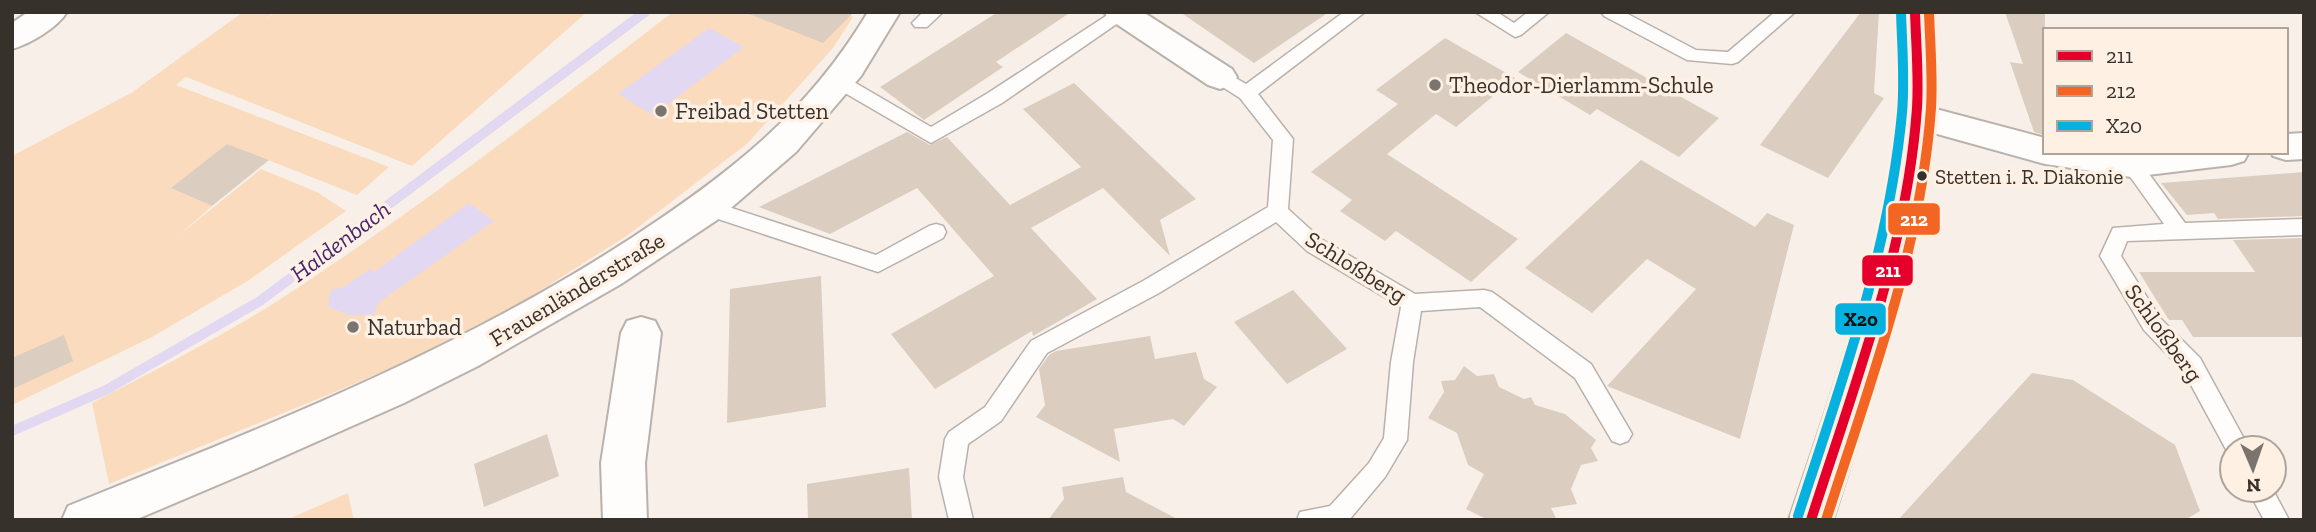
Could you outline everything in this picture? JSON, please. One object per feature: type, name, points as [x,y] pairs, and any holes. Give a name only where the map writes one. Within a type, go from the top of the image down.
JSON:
[{"type":"street","points":[[12,38],[51,12]]},
{"type":"street","name":"Frauenländerstraße","points":[[84,520],[429,373],[505,335],[636,256],[707,208],[794,131],[840,82],[884,12]]},
{"type":"street","points":[[1811,520],[1871,329],[1901,222],[1917,116],[1915,12]]},
{"type":"street","points":[[1123,13],[1234,85]]},
{"type":"street","points":[[1917,116],[2043,150]]},
{"type":"street","points":[[2066,154],[2131,164],[2214,154]]},
{"type":"street","points":[[625,520],[623,463],[641,333]]},
{"type":"lane","points":[[961,520],[951,477],[957,439],[993,414],[1039,347],[1151,287],[1278,211],[1283,139],[1234,85],[1356,12]]},
{"type":"lane","points":[[1484,12],[1515,31],[1540,12]]},
{"type":"lane","points":[[1610,12],[1693,56],[1732,58],[1786,12]]},
{"type":"lane","points":[[840,82],[930,136],[995,98],[1123,13]]},
{"type":"lane","points":[[2131,164],[2180,232]]},
{"type":"lane","points":[[707,208],[877,264],[936,232]]},
{"type":"lane","name":"Schloßberg","points":[[1278,211],[1314,246],[1412,303],[1484,298],[1583,371],[1620,434]]},
{"type":"lane","name":"Schloßberg","points":[[2229,434],[2192,365],[2152,324],[2110,256],[2120,234],[2304,227]]},
{"type":"lane","points":[[1309,520],[1337,516],[1377,470],[1395,440],[1402,362],[1412,303]]},
{"type":"lane","points":[[2268,504],[2277,520]]},
{"type":"shaded area","points":[[243,12],[274,12],[266,19],[276,12],[587,12],[412,166],[186,77],[176,85],[389,167],[357,195],[227,144],[172,188],[212,206],[178,236],[261,169],[317,192],[346,211],[249,280],[152,337],[12,405],[12,156],[131,93]]},
{"type":"shaded area","points":[[673,12],[841,12],[853,17],[833,48],[748,143],[628,235],[522,302],[409,360],[109,484],[92,403],[221,334],[296,289],[440,189]]},
{"type":"shaded area","points":[[709,28],[744,47],[653,115],[618,94]]},
{"type":"shaded area","points":[[469,203],[494,221],[378,303],[374,314],[352,316],[328,307],[331,290],[344,287],[370,269],[374,272]]},
{"type":"shaded area","points":[[348,493],[354,520],[286,520]]},
{"type":"building","points":[[854,12],[823,43],[749,14]]},
{"type":"building","points":[[998,12],[1071,12],[996,62],[1003,67],[924,120],[880,87]]},
{"type":"building","points":[[1180,12],[1329,12],[1254,63]]},
{"type":"building","points":[[1861,12],[1879,12],[1874,93],[1884,98],[1828,178],[1760,145]]},
{"type":"building","points":[[2005,12],[2045,12],[2043,134],[2034,132],[2010,62],[2023,64]]},
{"type":"building","points":[[1566,33],[1719,118],[1679,157],[1597,109],[1590,115],[1518,72]]},
{"type":"building","points":[[1445,38],[1515,78],[1456,127],[1436,114],[1387,154],[1518,239],[1471,282],[1396,231],[1385,241],[1340,211],[1352,200],[1311,172],[1398,104],[1376,90]]},
{"type":"building","points":[[1074,83],[1196,199],[1160,220],[1170,256],[1103,188],[1031,228],[1097,299],[1033,336],[1032,331],[935,389],[891,334],[994,276],[917,188],[830,234],[759,207],[907,132],[930,145],[947,137],[1010,205],[1081,167],[1023,109]]},
{"type":"building","points":[[227,144],[269,160],[212,206],[171,188]]},
{"type":"building","points":[[1641,160],[1755,227],[1767,213],[1794,225],[1740,439],[1607,386],[1696,289],[1647,259],[1592,313],[1525,268]]},
{"type":"building","points":[[2304,172],[2304,216],[2218,219],[2214,213],[2187,215],[2161,183]]},
{"type":"building","points":[[2304,238],[2304,337],[2193,337],[2182,320],[2169,320],[2139,272],[2255,272],[2233,240]]},
{"type":"building","points":[[821,276],[826,407],[727,423],[730,289]]},
{"type":"building","points":[[1293,290],[1347,349],[1287,384],[1234,322]]},
{"type":"building","points":[[64,335],[73,361],[12,389],[12,358]]},
{"type":"building","points":[[1150,336],[1155,359],[1196,352],[1204,379],[1217,387],[1184,426],[1173,419],[1114,429],[1120,462],[1036,417],[1045,405],[1039,369],[1049,355],[1056,351]]},
{"type":"building","points":[[1464,366],[1477,376],[1494,374],[1499,387],[1524,399],[1531,397],[1535,405],[1565,414],[1596,440],[1591,448],[1598,461],[1581,465],[1571,489],[1577,504],[1551,508],[1557,520],[1488,520],[1466,509],[1484,474],[1468,465],[1457,433],[1428,418],[1444,392],[1441,381],[1455,380]]},
{"type":"building","points":[[2032,373],[2073,380],[2175,445],[2200,511],[2185,520],[1898,520]]},
{"type":"building","points":[[547,434],[559,476],[484,507],[474,464]]},
{"type":"building","points":[[909,468],[912,520],[808,520],[807,484]]},
{"type":"building","points":[[1123,477],[1126,492],[1179,520],[1048,520],[1064,499],[1062,487]]},
{"type":"waterway","name":"Haldenbach","points":[[12,431],[106,390],[260,301],[645,12]]},
{"type":"transit line","name":"X20","points":[[1798,516],[1861,318],[1887,217],[1902,114],[1901,12]]},
{"type":"transit line","name":"211","points":[[1811,520],[1874,322],[1899,221],[1917,106],[1915,12]]},
{"type":"transit line","name":"212","points":[[1826,520],[1874,372],[1914,221],[1931,106],[1929,12]]},
{"type":"place","name":"Theodor-Dierlamm-Schule","points":[[1435,85]]},
{"type":"place","name":"Freibad Stetten","points":[[661,111]]},
{"type":"place","name":"Stetten i. R. Diakonie","points":[[1922,176]]},
{"type":"place","name":"Naturbad","points":[[353,327]]}]
